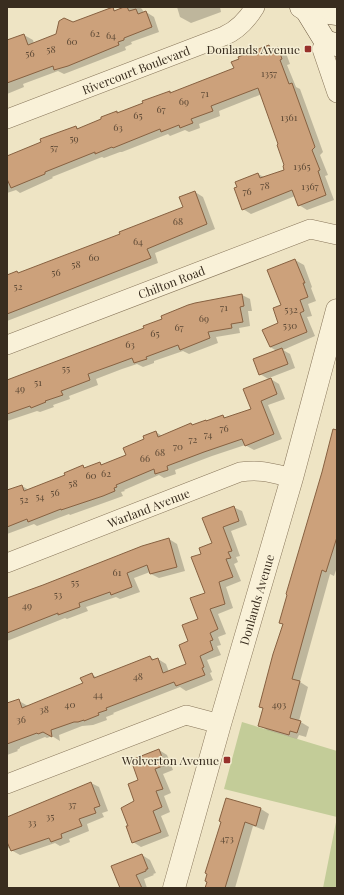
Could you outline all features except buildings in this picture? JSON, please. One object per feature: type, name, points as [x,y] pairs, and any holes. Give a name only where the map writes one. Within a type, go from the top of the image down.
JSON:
[{"type":"street","name":"Rivercourt Boulevard","points":[[7,119],[224,36],[238,28],[255,7]]},
{"type":"street","points":[[303,9],[337,14]]},
{"type":"street","points":[[303,9],[331,43],[322,49],[337,93]]},
{"type":"street","name":"Chilton Road","points":[[7,345],[310,229],[337,235]]},
{"type":"street","name":"Donlands Avenue","points":[[174,888],[292,478],[337,310]]},
{"type":"street","name":"Warland Avenue","points":[[7,562],[240,472],[253,470],[267,471],[292,478]]},
{"type":"street","points":[[7,784],[186,714],[220,724]]},
{"type":"green space","points":[[242,722],[337,751],[337,817],[224,789]]},
{"type":"green space","points":[[337,817],[337,888],[323,888]]},
{"type":"place","name":"Donlands Avenue","points":[[308,49]]},
{"type":"place","name":"Wolverton Avenue","points":[[227,760]]}]
